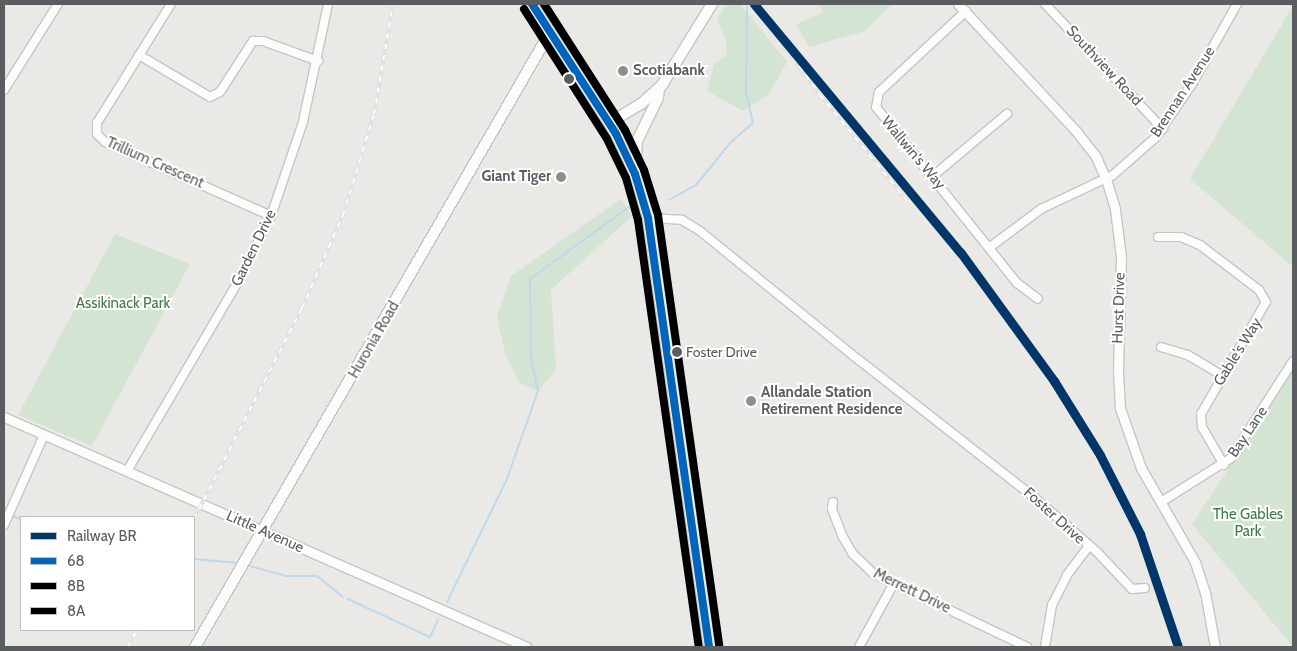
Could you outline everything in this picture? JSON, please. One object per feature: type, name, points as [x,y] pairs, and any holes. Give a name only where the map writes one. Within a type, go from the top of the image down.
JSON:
[{"type":"main road","points":[[532,4],[609,123],[635,174],[648,218],[710,647]]},
{"type":"main road","points":[[609,123],[658,88],[674,68],[712,4]]},
{"type":"main road","name":"Huronia Road","points":[[195,647],[550,32]]},
{"type":"main road","points":[[635,174],[637,141],[658,98],[658,88]]},
{"type":"street","points":[[4,90],[58,4]]},
{"type":"street","name":"Trillium Crescent","points":[[171,4],[95,129],[100,138],[271,216]]},
{"type":"street","name":"Garden Drive","points":[[127,471],[235,287],[271,216],[299,136],[318,61],[328,4]]},
{"type":"street","name":"Hurst Drive","points":[[958,4],[1082,138],[1106,179],[1115,209],[1121,257],[1118,379],[1120,408],[1136,457],[1198,570],[1215,647]]},
{"type":"street","name":"Southview Road","points":[[1045,4],[1163,129]]},
{"type":"street","name":"Brennan Avenue","points":[[990,247],[1041,209],[1106,179],[1163,129],[1237,4]]},
{"type":"street","name":"Wallwin's Way","points":[[966,11],[876,98],[879,112],[933,176],[1017,283],[1038,299]]},
{"type":"street","points":[[139,55],[210,97],[220,92],[253,41],[263,41],[318,61]]},
{"type":"street","points":[[933,176],[1007,114]]},
{"type":"street","name":"Foster Drive","points":[[648,218],[682,220],[700,231],[1034,497],[1132,589],[1145,588]]},
{"type":"street","name":"Gable's Way","points":[[1158,237],[1181,237],[1200,244],[1264,295],[1265,308],[1202,408],[1200,420],[1224,466]]},
{"type":"street","points":[[1161,348],[1188,355],[1222,376]]},
{"type":"street","name":"Bay Lane","points":[[1160,502],[1224,466],[1293,361]]},
{"type":"street","name":"Little Avenue","points":[[4,417],[527,647]]},
{"type":"street","points":[[4,525],[44,435]]},
{"type":"street","name":"Merrett Drive","points":[[833,502],[832,509],[853,554],[874,574],[893,585],[1027,647]]},
{"type":"street","points":[[1045,647],[1052,605],[1067,575],[1088,547]]},
{"type":"street","points":[[859,647],[893,585]]},
{"type":"green space","points":[[727,4],[740,4],[787,62],[769,94],[743,111],[707,91],[714,64],[727,55],[726,40],[717,18]]},
{"type":"green space","points":[[819,4],[892,4],[865,31],[809,47],[796,24],[823,13]]},
{"type":"green space","points":[[1293,6],[1293,267],[1190,179]]},
{"type":"green space","points":[[621,199],[632,216],[551,290],[556,369],[538,391],[521,384],[506,357],[497,317],[511,276]]},
{"type":"green space","name":"Assikinack Park","points":[[115,234],[190,264],[92,446],[18,415]]},
{"type":"green space","name":"The Gables Park","points":[[1293,371],[1293,647],[1192,524]]},
{"type":"waterway","points":[[669,200],[696,185],[730,143],[753,123],[746,92],[747,4]]},
{"type":"waterway","points":[[447,602],[506,481],[538,391],[531,357],[530,279],[629,207]]},
{"type":"waterway","points":[[13,516],[20,519]]},
{"type":"waterway","points":[[195,559],[238,563]]},
{"type":"waterway","points":[[246,565],[286,576],[317,576],[343,597]]},
{"type":"waterway","points":[[348,599],[430,637],[438,620]]},
{"type":"railway","points":[[195,517],[302,308],[343,215],[374,114],[393,4]]},
{"type":"railway","points":[[754,4],[820,95],[907,201]]},
{"type":"railway","points":[[128,647],[136,631]]},
{"type":"rail line","name":"BR","points":[[754,4],[961,253],[1054,381],[1100,455],[1140,534],[1178,647]]},
{"type":"transit line","name":"68","points":[[532,4],[616,134],[635,174],[648,218],[709,647]]},
{"type":"transit line","name":"8A","points":[[544,4],[625,130],[644,170],[658,215],[719,646]]},
{"type":"transit line","name":"8B","points":[[524,9],[607,139],[626,178],[638,220],[699,647]]},
{"type":"place","name":"Scotiabank","points":[[623,71]]},
{"type":"place","name":"Giant Tiger","points":[[561,177]]},
{"type":"place","name":"Foster Drive","points":[[677,352]]},
{"type":"place","name":"Allandale Station Retirement Residence","points":[[751,401]]}]
